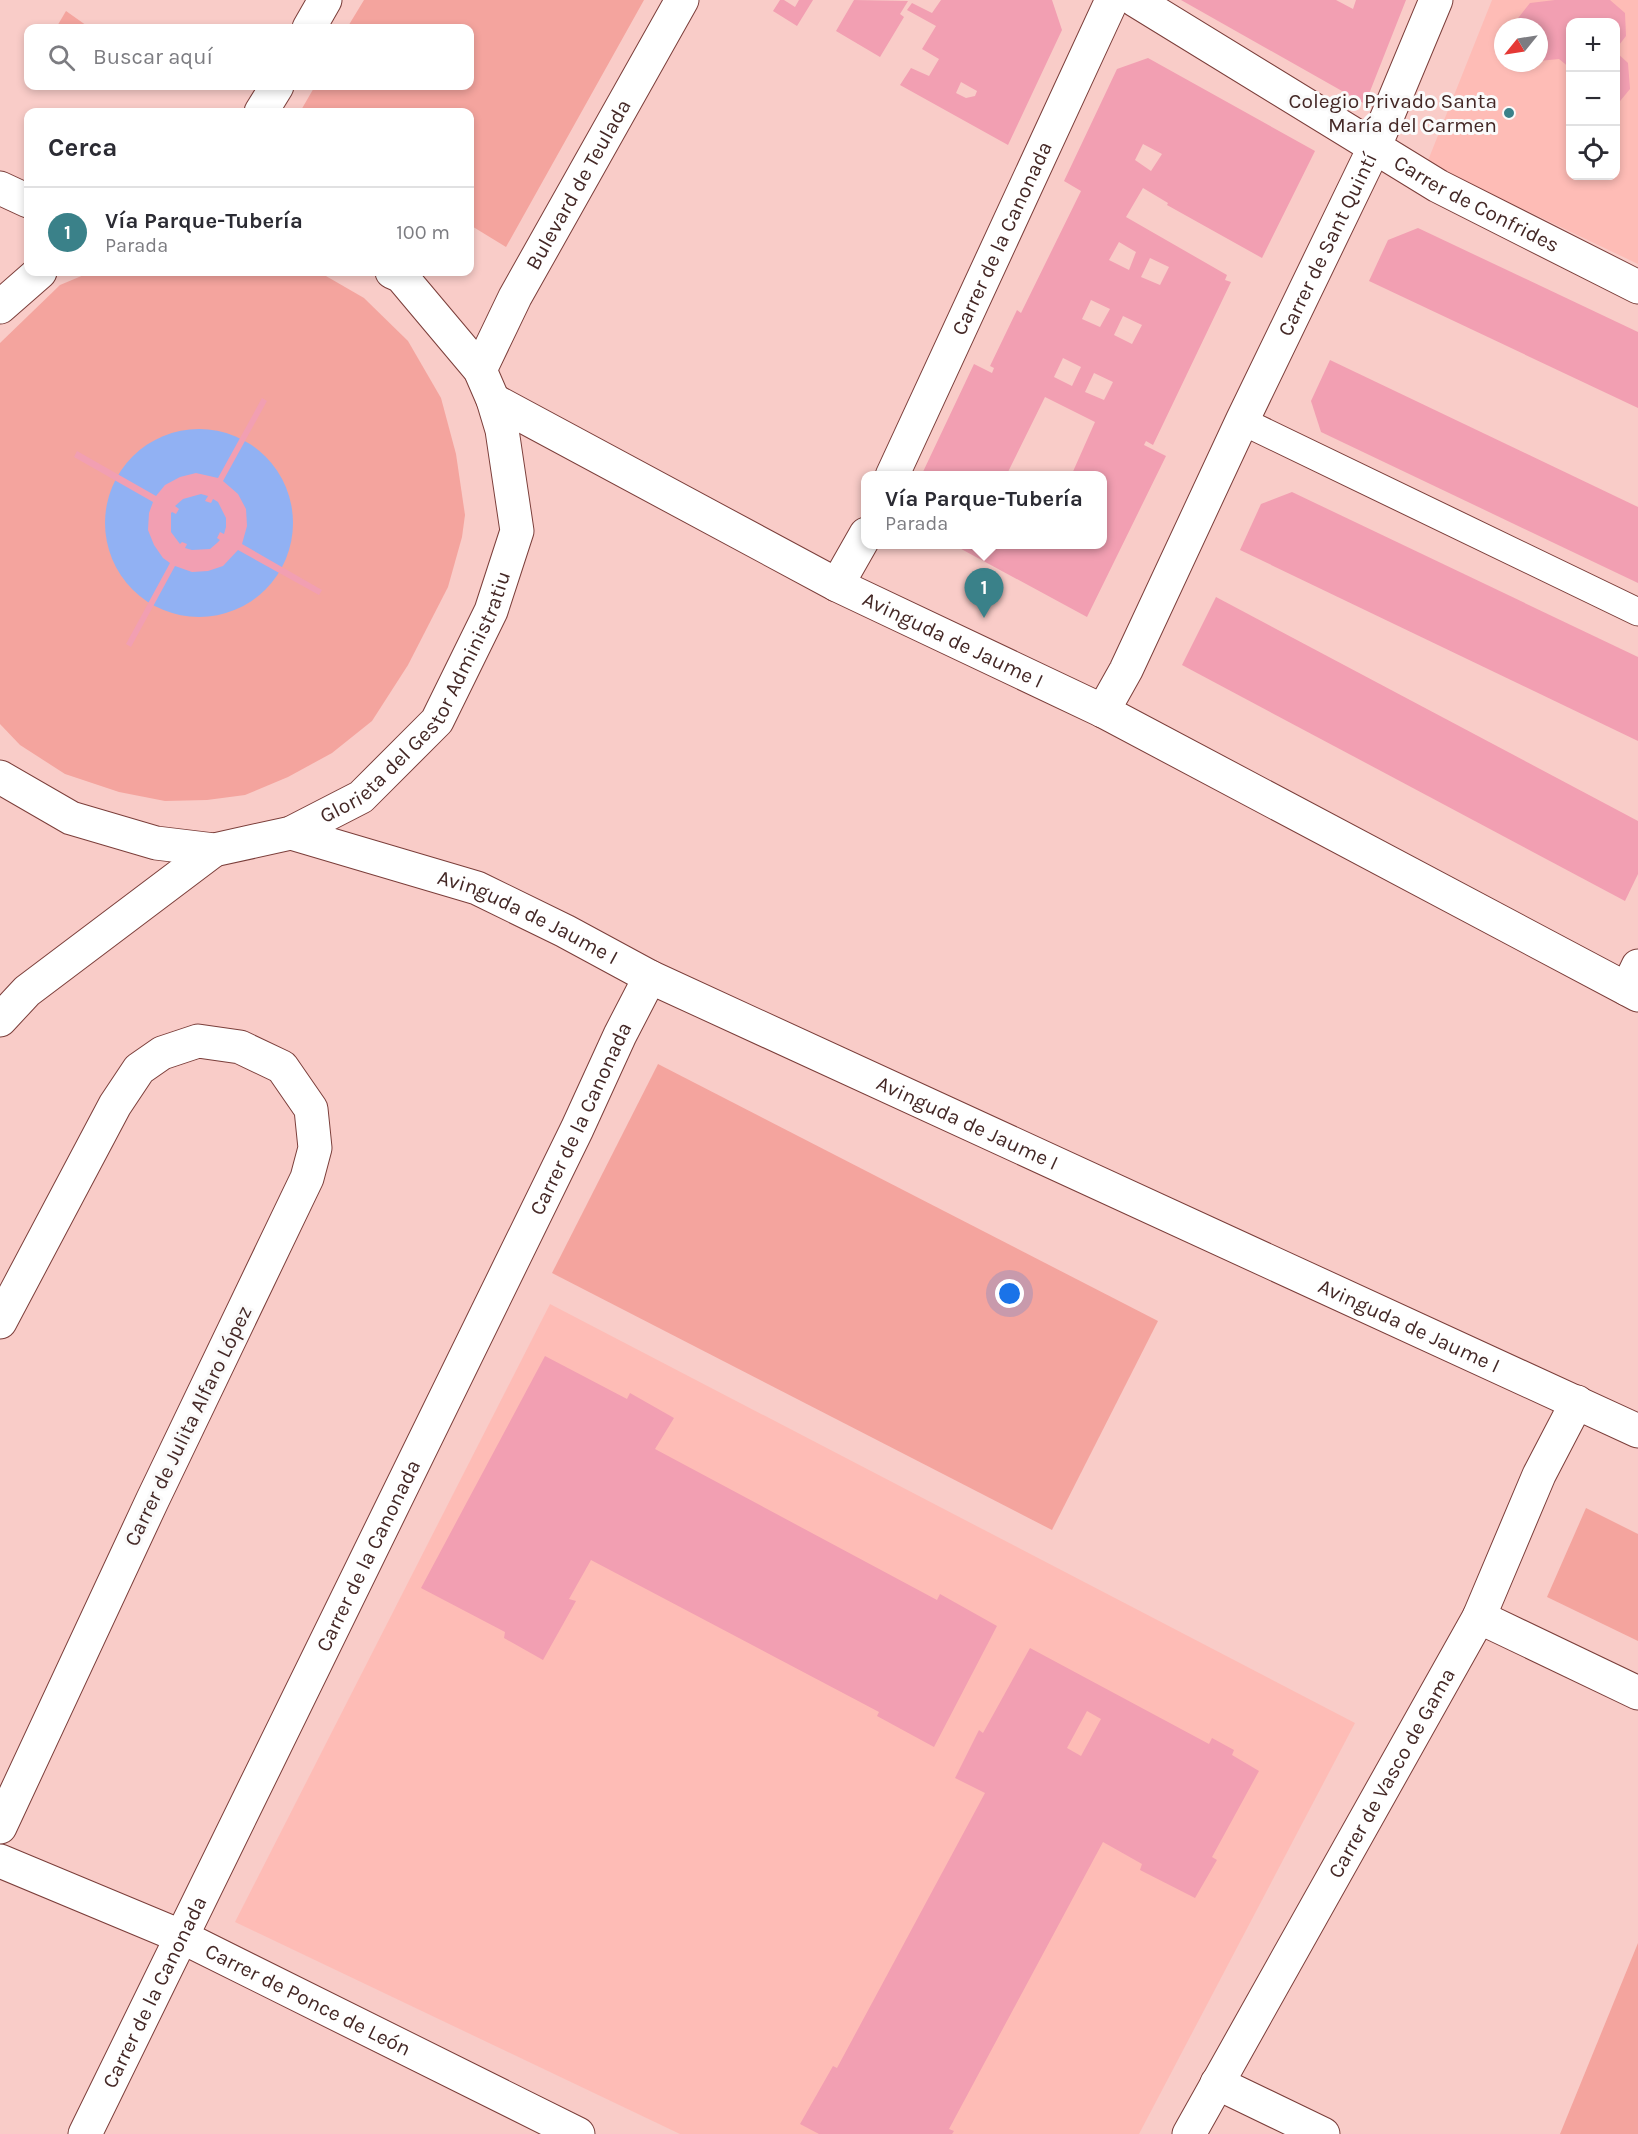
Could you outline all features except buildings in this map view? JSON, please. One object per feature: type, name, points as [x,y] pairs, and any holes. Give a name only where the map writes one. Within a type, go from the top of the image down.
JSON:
[{"type":"street","points":[[311,24],[326,0]]},
{"type":"street","name":"Bulevard de Teulada","points":[[480,370],[515,297],[682,0]]},
{"type":"street","name":"Carrer de la Canonada","points":[[894,471],[1112,0]]},
{"type":"street","name":"Carrer de Confrides","points":[[1135,0],[1438,186],[1638,286]]},
{"type":"street","name":"Carrer de Sant Quintí","points":[[1103,711],[1126,670],[1242,421],[1375,146],[1436,0]]},
{"type":"street","points":[[263,108],[275,90]]},
{"type":"street","points":[[0,188],[24,199]]},
{"type":"street","points":[[0,307],[35,276]]},
{"type":"street","name":"Glorieta del Gestor Administratiu","points":[[0,777],[71,818],[156,843],[214,850],[291,833],[361,797],[437,721],[490,611],[517,531],[502,430],[493,399],[480,370],[401,276]]},
{"type":"street","name":"Avinguda de Jaume I","points":[[493,399],[837,585],[1103,711],[1634,983]]},
{"type":"street","points":[[1242,421],[1638,612]]},
{"type":"street","points":[[837,585],[861,543]]},
{"type":"street","name":"Avinguda de Jaume I","points":[[291,833],[477,888],[565,931],[650,978],[1638,1431]]},
{"type":"street","points":[[0,1020],[27,991],[214,850]]},
{"type":"street","name":"Carrer de la Canonada","points":[[85,2134],[577,1129],[620,1035],[650,978]]},
{"type":"street","name":"Carrer de Julita Alfaro López","points":[[0,1322],[115,1105],[139,1069],[162,1053],[198,1041],[240,1047],[282,1067],[311,1109],[315,1148],[307,1178],[152,1501],[0,1827]]},
{"type":"street","name":"Carrer de Vasco de Gama","points":[[1189,2134],[1479,1617],[1539,1475],[1577,1402]]},
{"type":"street","points":[[1479,1617],[1638,1693]]},
{"type":"street","name":"Carrer de Ponce de León","points":[[0,1861],[180,1936],[578,2134]]},
{"type":"street","points":[[1217,2084],[1323,2134]]},
{"type":"shaded area","points":[[364,0],[644,0],[506,247],[474,227],[474,108],[302,108],[313,90],[474,90],[474,24],[349,24]]},
{"type":"shaded area","name":"Colegio Privado Santa María del Carmen","points":[[1492,0],[1638,0],[1638,264],[1427,163]]},
{"type":"shaded area","points":[[66,11],[84,24],[58,24]]},
{"type":"shaded area","points":[[81,276],[326,276],[364,298],[408,341],[441,398],[456,454],[465,515],[462,537],[448,587],[408,665],[372,721],[332,753],[288,777],[245,795],[207,800],[165,801],[119,792],[65,774],[20,745],[0,724],[0,343],[60,285]]},
{"type":"shaded area","points":[[658,1064],[1158,1321],[1052,1530],[552,1273]]},
{"type":"shaded area","points":[[550,1304],[1355,1723],[1139,2134],[680,2134],[235,1922]]},
{"type":"shaded area","points":[[1586,1508],[1638,1534],[1638,1641],[1547,1597]]},
{"type":"shaded area","points":[[1638,1943],[1638,2134],[1560,2134]]},
{"type":"water","points":[[199,429],[235,436],[259,450],[272,463],[286,487],[293,523],[286,559],[272,583],[259,596],[235,610],[199,617],[163,610],[139,596],[126,583],[112,559],[105,523],[112,487],[126,463],[139,450],[163,436]]},
{"type":"place","name":"Colegio Privado Santa María del Carmen","points":[[1509,113]]},
{"type":"place","name":"Vía Parque-Tubería","points":[[984,618]]}]
